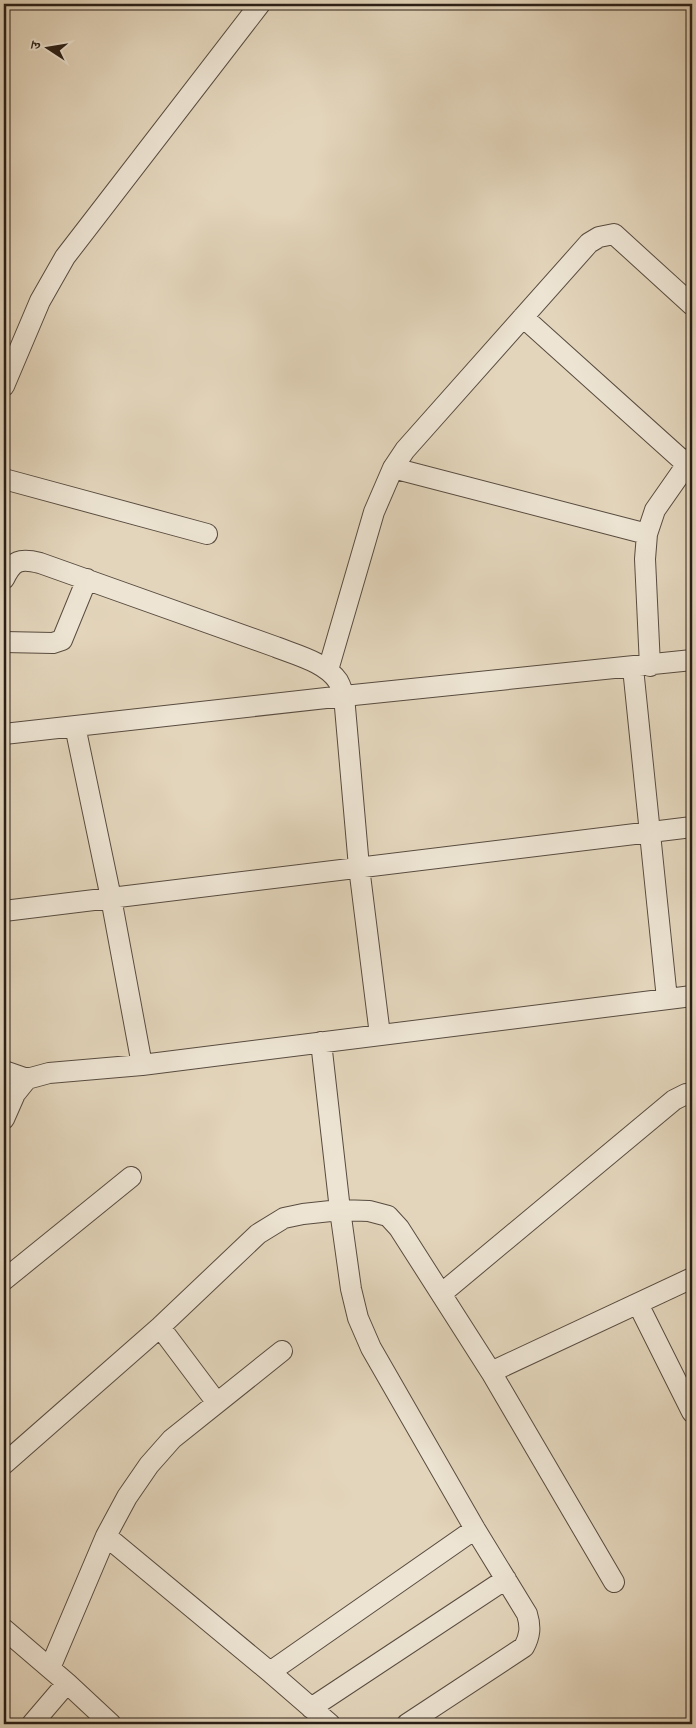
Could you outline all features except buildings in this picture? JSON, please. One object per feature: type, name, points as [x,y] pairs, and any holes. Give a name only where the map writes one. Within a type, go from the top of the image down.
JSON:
[{"type":"street","points":[[4,384],[40,302],[65,257],[260,4]]},
{"type":"street","points":[[328,670],[374,512],[393,468],[405,450],[589,243],[599,237],[614,234],[692,305]]},
{"type":"street","points":[[523,317],[690,463],[655,510],[647,534],[645,559],[642,667],[649,832],[667,999]]},
{"type":"street","points":[[393,468],[647,534]]},
{"type":"street","points":[[4,479],[207,534]]},
{"type":"street","points":[[4,579],[13,564],[24,560],[40,563],[276,646],[328,670],[338,682],[344,696],[359,867],[380,1035]]},
{"type":"street","points":[[4,642],[53,643],[62,640],[87,580]]},
{"type":"street","points":[[4,734],[344,696],[642,667],[692,660]]},
{"type":"street","points":[[75,726],[111,898],[142,1065]]},
{"type":"street","points":[[4,911],[692,827]]},
{"type":"street","points":[[4,1071],[27,1079],[49,1073],[142,1065],[692,996]]},
{"type":"street","points":[[321,1042],[340,1210],[351,1289],[358,1318],[371,1348],[475,1529],[528,1614],[530,1625],[529,1638],[524,1647],[407,1724]]},
{"type":"street","points":[[4,1120],[15,1094],[27,1079]]},
{"type":"street","points":[[441,1294],[674,1100],[686,1094],[692,1094]]},
{"type":"street","points":[[4,1280],[132,1177]]},
{"type":"street","points":[[4,1464],[160,1327],[258,1234],[284,1218],[303,1214],[340,1210],[369,1211],[388,1216],[399,1228],[491,1372],[614,1582]]},
{"type":"street","points":[[491,1372],[692,1278]]},
{"type":"street","points":[[638,1304],[692,1412]]},
{"type":"street","points":[[160,1327],[217,1403]]},
{"type":"street","points":[[50,1668],[106,1536],[127,1496],[149,1465],[172,1439],[282,1351]]},
{"type":"street","points":[[270,1672],[475,1529]]},
{"type":"street","points":[[106,1536],[330,1724]]},
{"type":"street","points":[[311,1708],[506,1579]]},
{"type":"street","points":[[4,1629],[68,1683],[111,1724]]},
{"type":"street","points":[[32,1724],[68,1683]]}]
